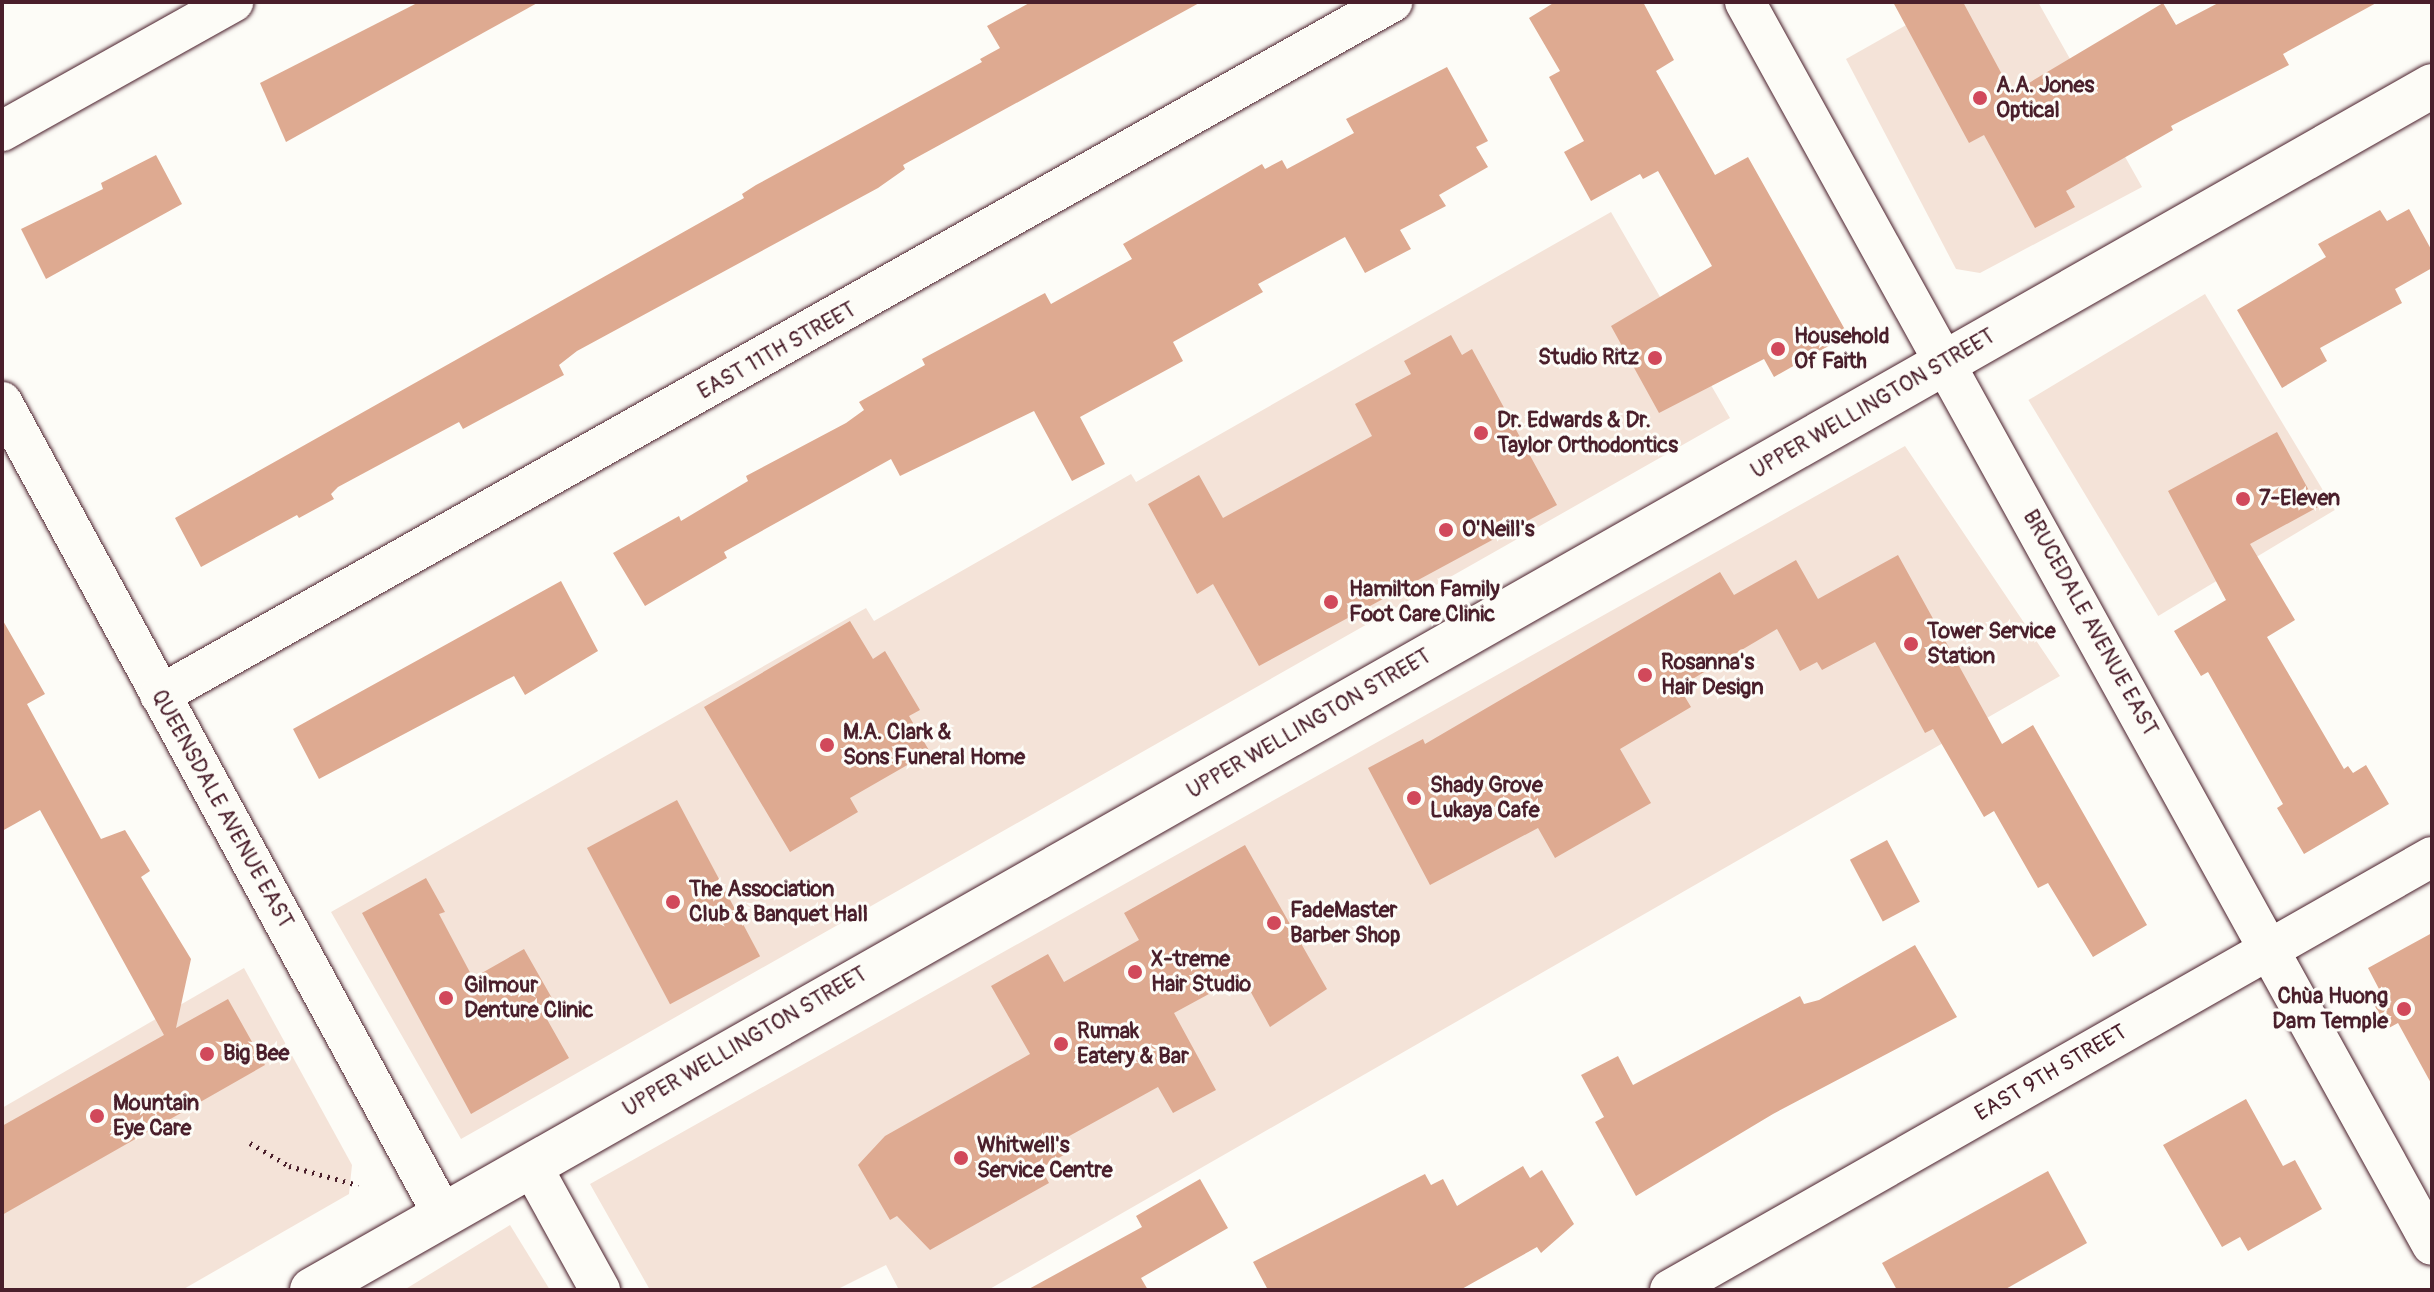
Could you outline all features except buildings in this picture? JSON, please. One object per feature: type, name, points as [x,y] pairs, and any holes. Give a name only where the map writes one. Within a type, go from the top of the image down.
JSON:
[{"type":"main road","name":"UPPER WELLINGTON STREET","points":[[312,1290],[2432,86]]},
{"type":"street","points":[[2,131],[233,2]]},
{"type":"street","name":"EAST 11TH STREET","points":[[160,695],[1392,2]]},
{"type":"street","name":"BRUCEDALE AVENUE EAST","points":[[1745,2],[2432,1245]]},
{"type":"street","name":"QUEENSDALE AVENUE EAST","points":[[2,402],[443,1215]]},
{"type":"street","name":"EAST 9TH STREET","points":[[1670,1290],[2432,857]]},
{"type":"street","points":[[531,1165],[600,1290]]},
{"type":"path","points":[[250,1143],[289,1166],[358,1185]]},
{"type":"shaded area","points":[[1947,2],[2038,2],[2142,187],[1980,273],[1956,269],[1846,59]]},
{"type":"shaded area","points":[[1611,212],[1730,418],[461,1139],[331,912],[866,608],[874,621],[1131,474],[1136,482]]},
{"type":"shaded area","points":[[2205,294],[2335,510],[2158,616],[2028,400]]},
{"type":"shaded area","points":[[1905,446],[2060,676],[988,1290],[899,1290],[886,1265],[836,1290],[650,1290],[590,1184]]},
{"type":"shaded area","points":[[244,968],[352,1165],[349,1194],[182,1290],[2,1290],[2,1108]]},
{"type":"shaded area","points":[[510,1225],[550,1290],[404,1290]]},
{"type":"place","name":"A.A. Jones Optical","points":[[1980,98]]},
{"type":"place","name":"Household Of Faith","points":[[1778,349]]},
{"type":"place","name":"Studio Ritz","points":[[1655,358]]},
{"type":"place","name":"Dr. Edwards & Dr. Taylor Orthodontics","points":[[1481,433]]},
{"type":"place","name":"7-Eleven","points":[[2243,499]]},
{"type":"place","name":"O'Neill's","points":[[1446,530]]},
{"type":"place","name":"Hamilton Family Foot Care Clinic","points":[[1331,602]]},
{"type":"place","name":"Tower Service Station","points":[[1911,644]]},
{"type":"place","name":"Rosanna's Hair Design","points":[[1645,675]]},
{"type":"place","name":"M.A. Clark & Sons Funeral Home","points":[[827,745]]},
{"type":"place","name":"Shady Grove Lukaya Cafe","points":[[1414,798]]},
{"type":"place","name":"The Association Club & Banquet Hall","points":[[673,902]]},
{"type":"place","name":"FadeMaster Barber Shop","points":[[1274,923]]},
{"type":"place","name":"X-treme Hair Studio","points":[[1135,972]]},
{"type":"place","name":"Gilmour Denture Clinic","points":[[446,998]]},
{"type":"place","name":"Chùa Huong Dam Temple","points":[[2404,1009]]},
{"type":"place","name":"Rumak Eatery & Bar","points":[[1061,1044]]},
{"type":"place","name":"Big Bee","points":[[207,1054]]},
{"type":"place","name":"Mountain Eye Care","points":[[97,1116]]},
{"type":"place","name":"Whitwell's Service Centre","points":[[961,1158]]}]
